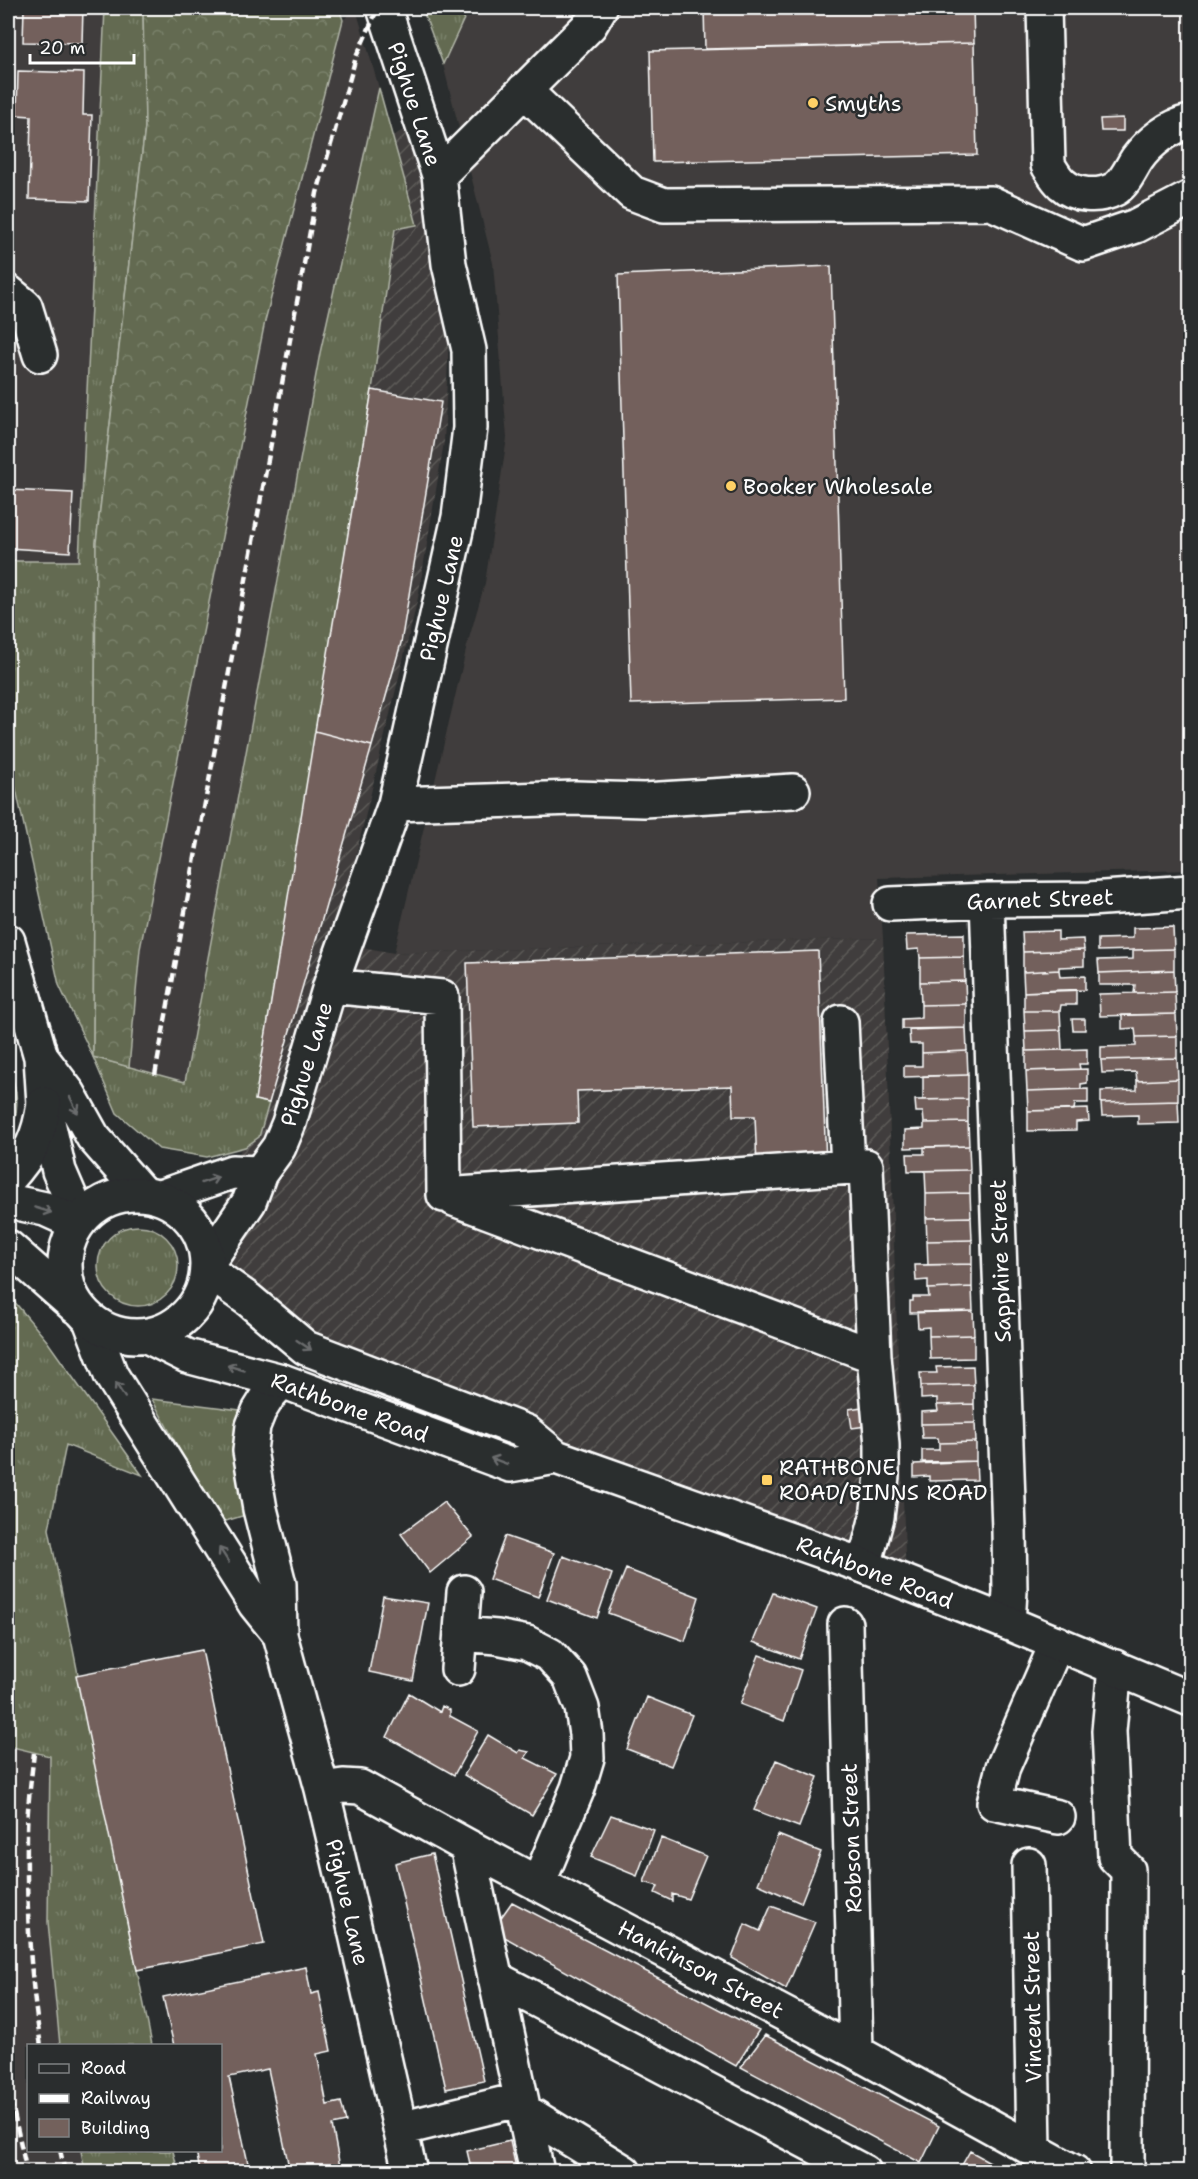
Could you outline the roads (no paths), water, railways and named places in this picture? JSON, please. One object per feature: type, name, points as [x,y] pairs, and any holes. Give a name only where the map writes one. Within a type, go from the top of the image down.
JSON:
[{"type":"street","name":"Pighue Lane","points":[[208,1266],[249,1202],[260,1173],[279,1147],[289,1122],[330,986],[395,804],[459,517],[470,428],[469,350],[449,264],[438,175],[422,119],[384,8]]},
{"type":"street","points":[[438,175],[590,25],[600,8]]},
{"type":"street","points":[[1044,8],[1048,165],[1061,184],[1078,194],[1096,195],[1115,189],[1139,156],[1155,140],[1181,124],[1191,122]]},
{"type":"street","points":[[524,90],[632,193],[664,205],[991,203],[1083,244],[1137,226],[1191,198]]},
{"type":"street","points":[[8,292],[25,306],[40,355]]},
{"type":"street","points":[[395,804],[575,798],[644,800],[793,791]]},
{"type":"street","name":"Garnet Street","points":[[890,904],[1089,899],[1191,892]]},
{"type":"street","name":"Sapphire Street","points":[[987,900],[1010,1530],[1008,1623]]},
{"type":"street","points":[[8,941],[41,1057],[44,1104],[59,1172],[79,1222]]},
{"type":"street","points":[[330,986],[442,997],[444,1195]]},
{"type":"street","points":[[841,1022],[848,1167]]},
{"type":"street","points":[[8,1247],[86,1316],[107,1331],[126,1336],[147,1336],[170,1329],[189,1314],[202,1294],[208,1266],[204,1242],[194,1222],[179,1207],[151,1195],[93,1137],[69,1094],[41,1057]]},
{"type":"street","points":[[8,1179],[32,1149],[40,1129],[44,1104]]},
{"type":"street","points":[[444,1195],[867,1166],[874,1356],[882,1445],[882,1476],[877,1517],[864,1566]]},
{"type":"street","points":[[86,1316],[69,1292],[64,1269],[67,1245],[79,1222],[98,1204],[119,1195],[151,1195],[232,1172],[260,1173]]},
{"type":"street","points":[[444,1195],[874,1356]]},
{"type":"street","points":[[8,1201],[45,1209],[79,1222]]},
{"type":"street","name":"Rathbone Road","points":[[208,1266],[306,1348],[526,1432],[556,1457],[864,1566],[1191,1699]]},
{"type":"street","name":"Pighue Lane","points":[[86,1316],[111,1375],[255,1604],[280,1635]]},
{"type":"street","name":"Rathbone Road","points":[[147,1336],[187,1356],[282,1381],[510,1465],[556,1457]]},
{"type":"street","name":"Pighue Lane","points":[[282,1381],[259,1411],[253,1426],[250,1451],[260,1509],[279,1584],[280,1635],[322,1790],[410,2172]]},
{"type":"street","points":[[458,1669],[464,1592]]},
{"type":"street","name":"Robson Street","points":[[845,1624],[856,2052]]},
{"type":"street","points":[[460,1634],[497,1637],[527,1643],[550,1654],[570,1677],[582,1708],[587,1758],[578,1788],[538,1884]]},
{"type":"street","points":[[1057,1643],[1003,1767],[993,1803],[1058,1817]]},
{"type":"street","points":[[1115,1667],[1109,1731],[1115,1857],[1128,1870],[1127,2172]]},
{"type":"street","name":"Hankinson Street","points":[[322,1790],[343,1786],[360,1787],[856,2052],[1074,2172]]},
{"type":"street","points":[[467,1846],[537,2172]]},
{"type":"street","name":"Vincent Street","points":[[1029,1865],[1034,2150]]},
{"type":"street","points":[[495,1978],[864,2172]]},
{"type":"street","points":[[400,2129],[510,2102],[624,2172]]},
{"type":"railway","points":[[155,1075],[317,193],[356,57],[378,8]]},
{"type":"railway","points":[[34,1753],[28,1815],[27,1888],[31,1967],[41,2044]]},
{"type":"railway","points":[[8,2087],[27,2172]]},
{"type":"railway","points":[[60,2152],[65,2172]]},
{"type":"place","name":"Smyths","points":[[813,103]]},
{"type":"place","name":"Booker Wholesale","points":[[731,486]]},
{"type":"place","name":"RATHBONE ROAD/BINNS ROAD","points":[[767,1480]]}]
